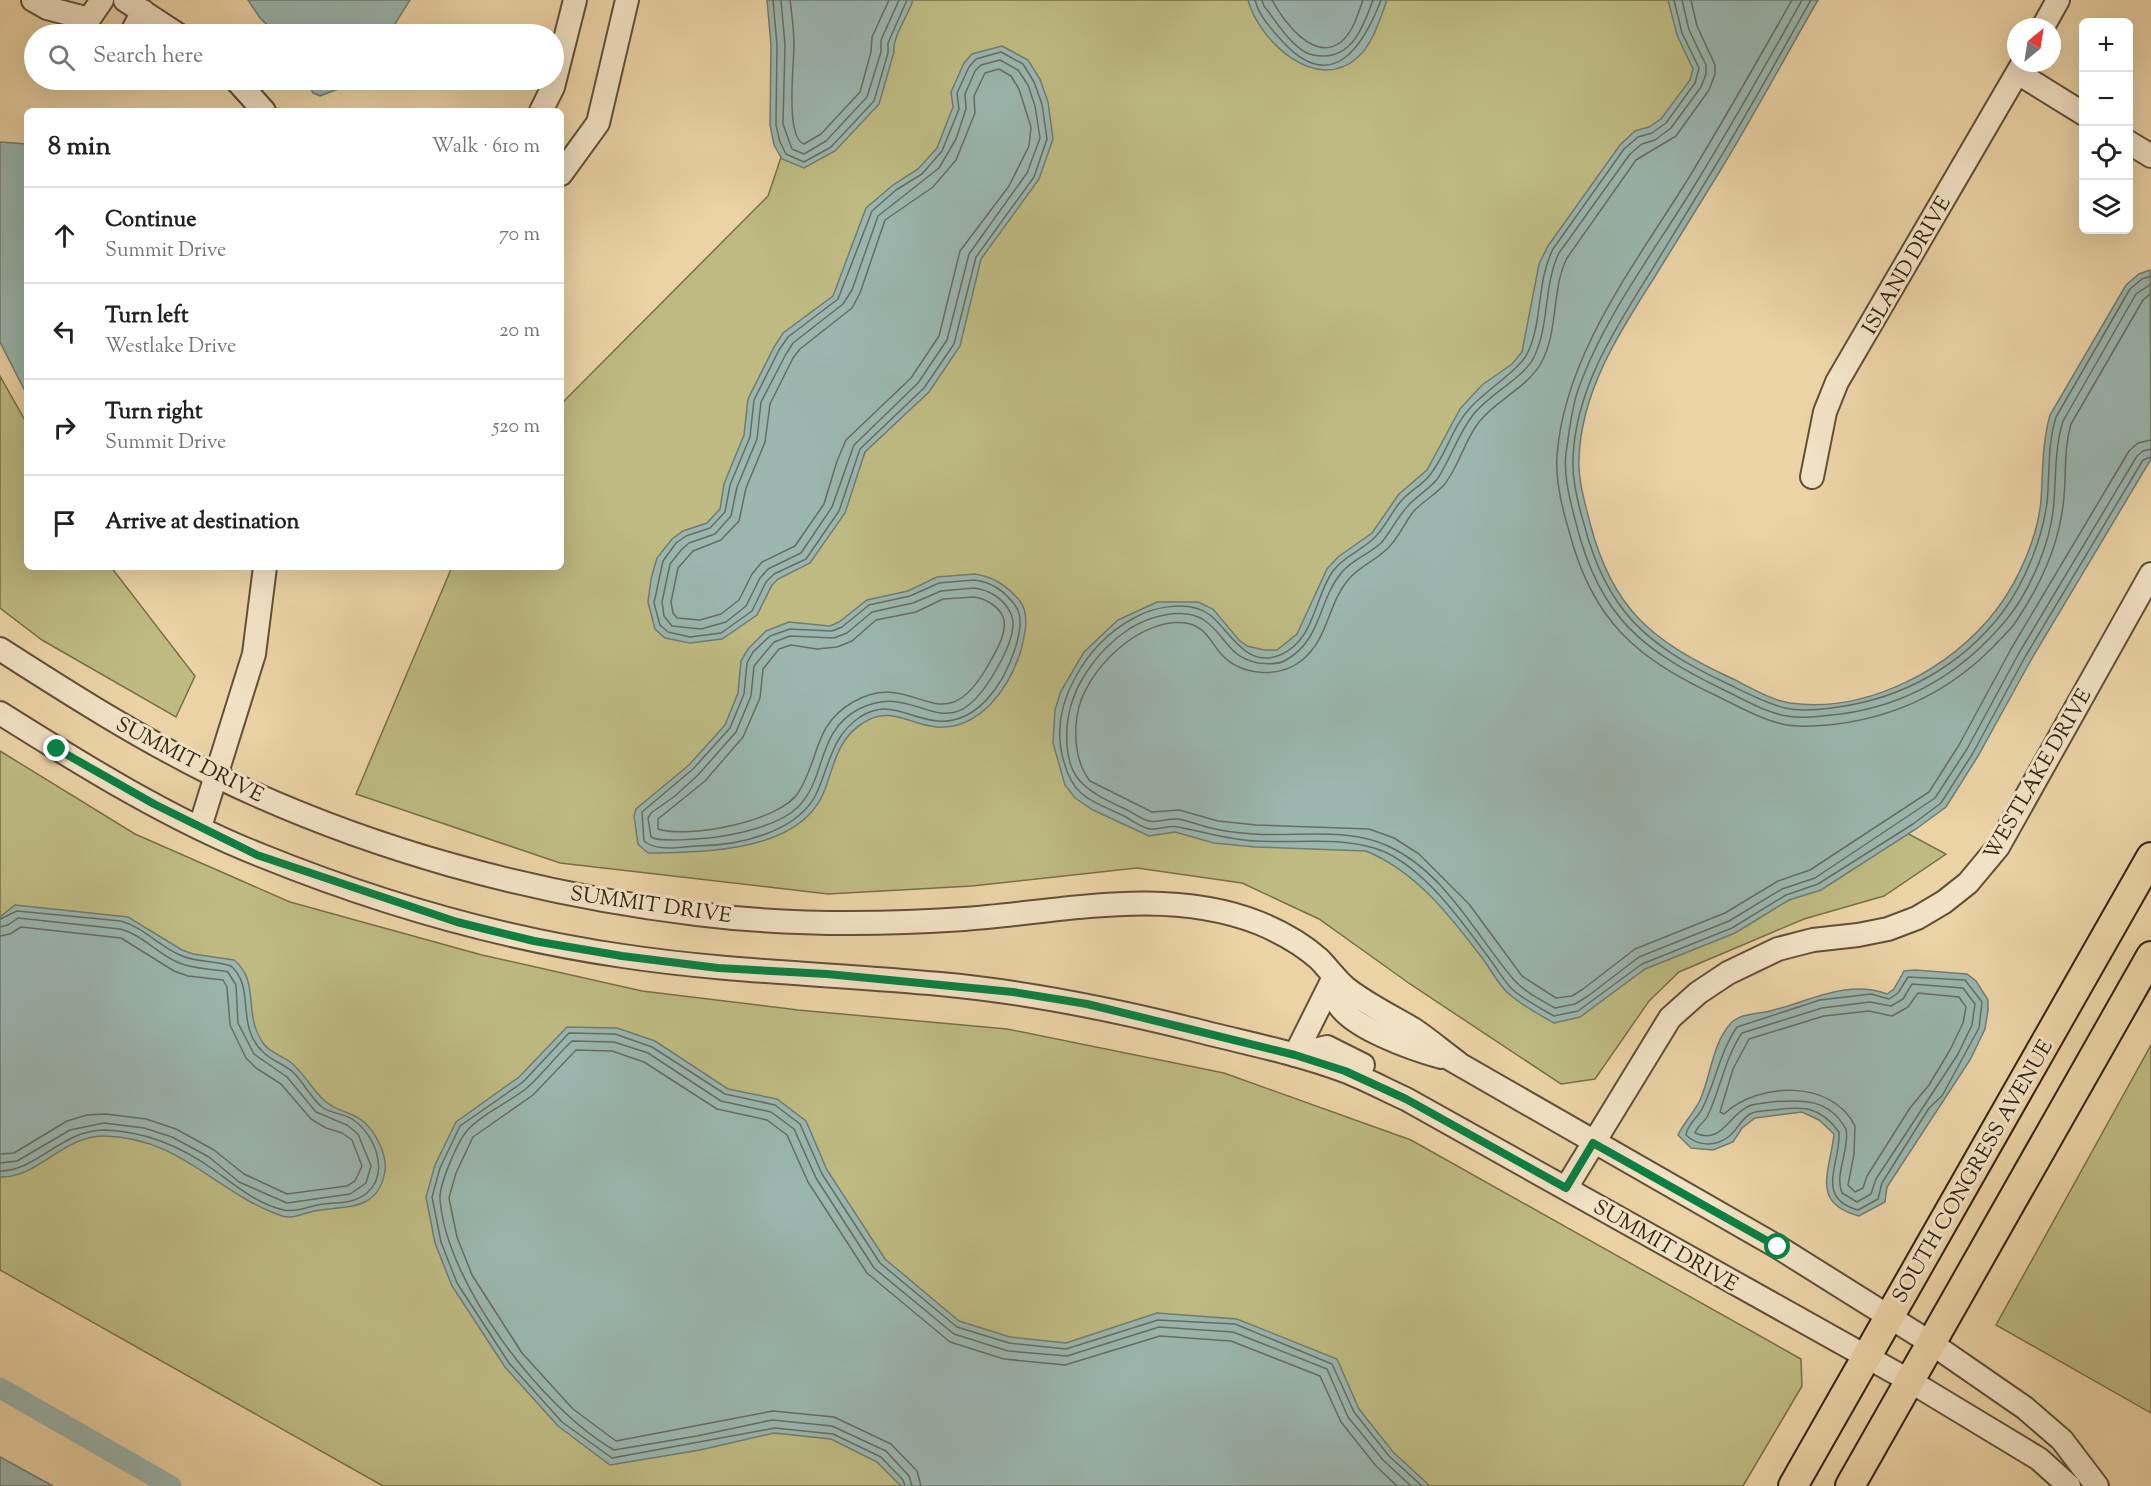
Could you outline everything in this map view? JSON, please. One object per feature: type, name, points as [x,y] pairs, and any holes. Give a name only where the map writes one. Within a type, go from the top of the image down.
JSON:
[{"type":"main road","name":"SOUTH CONGRESS AVENUE","points":[[1793,1486],[2151,857]]},
{"type":"main road","points":[[1850,1486],[2151,956]]},
{"type":"street","points":[[33,0],[47,8],[89,19],[102,0]]},
{"type":"street","points":[[564,44],[575,0]]},
{"type":"street","points":[[564,170],[598,123],[627,0]]},
{"type":"street","points":[[2048,18],[2058,0]]},
{"type":"street","points":[[132,24],[134,6],[162,24]]},
{"type":"street","name":"ISLAND DRIVE","points":[[1812,477],[1825,412],[1837,382],[2019,72]]},
{"type":"street","points":[[2026,72],[2079,110]]},
{"type":"street","points":[[245,90],[261,108]]},
{"type":"street","points":[[542,108],[552,90]]},
{"type":"street","points":[[2133,145],[2151,156]]},
{"type":"street","points":[[200,827],[254,654],[265,570]]},
{"type":"street","name":"WESTLAKE DRIVE","points":[[1566,1188],[1670,1018],[1705,988],[1728,973],[1778,950],[1813,940],[1888,929],[1917,918],[1944,902],[1968,883],[1998,847],[2151,574]]},
{"type":"street","name":"SUMMIT DRIVE","points":[[0,648],[110,718],[216,776],[297,812],[447,864],[597,898],[699,914],[778,920],[890,922],[965,918],[1130,903],[1185,905],[1223,911],[1258,923],[1293,939],[1334,976],[1343,993],[1357,1006],[1778,1247],[1931,1344],[2025,1408],[2062,1440],[2097,1486]]},
{"type":"street","name":"SUMMIT DRIVE","points":[[0,713],[57,749],[200,827],[257,855],[457,922],[534,941],[622,956],[718,968],[839,975],[1013,992],[1087,1004],[1295,1055],[1345,1071],[1390,1092],[1566,1188],[1910,1381],[2038,1459],[2068,1486]]},
{"type":"street","points":[[1295,1055],[1334,976]]},
{"type":"street","points":[[2024,1450],[2042,1423]]},
{"type":"shaded area","points":[[834,0],[1793,0],[1488,517],[1563,648],[1946,854],[1884,896],[1804,919],[1679,972],[1649,1001],[1595,1079],[1561,1084],[1410,984],[1319,919],[1242,883],[1137,868],[972,886],[828,894],[560,863],[356,794],[451,570],[564,570],[564,401],[768,196]]},
{"type":"shaded area","points":[[0,376],[24,419],[24,570],[113,570],[195,676],[176,717],[42,640],[0,608]]},
{"type":"shaded area","points":[[0,751],[135,834],[290,902],[482,955],[642,991],[798,1010],[1007,1029],[1224,1073],[1411,1140],[1801,1359],[1802,1386],[1743,1486],[383,1486],[0,1270]]},
{"type":"shaded area","points":[[2151,1045],[2151,1413],[1996,1325]]},
{"type":"water","points":[[248,0],[410,0],[395,24],[266,24]]},
{"type":"water","points":[[767,0],[913,0],[895,40],[894,52],[879,104],[835,151],[804,168],[782,159],[774,145],[770,125],[771,45]]},
{"type":"water","points":[[1248,0],[1387,0],[1375,31],[1363,52],[1341,68],[1324,70],[1307,66],[1291,58],[1277,46],[1254,16]]},
{"type":"water","points":[[1668,0],[1818,0],[1735,146],[1615,342],[1594,386],[1587,410],[1581,434],[1579,459],[1586,508],[1599,553],[1610,578],[1623,600],[1639,619],[1678,650],[1702,664],[1767,696],[1790,703],[1819,705],[1877,694],[1905,683],[1932,668],[1978,631],[2013,585],[2032,543],[2036,528],[2041,500],[2044,447],[2050,415],[2126,285],[2139,274],[2150,270],[2151,459],[1946,807],[1821,890],[1789,900],[1735,933],[1645,969],[1580,1017],[1554,1023],[1524,1005],[1504,989],[1458,927],[1417,883],[1384,860],[1366,851],[1255,847],[1214,843],[1175,832],[1149,836],[1093,810],[1075,798],[1065,785],[1053,743],[1055,710],[1061,691],[1084,652],[1118,620],[1157,602],[1198,602],[1213,609],[1239,640],[1247,646],[1264,650],[1277,650],[1297,634],[1327,569],[1338,557],[1372,533],[1399,494],[1427,470],[1460,409],[1482,385],[1512,364],[1522,352],[1539,264],[1548,246],[1620,145],[1635,131],[1649,127],[1661,119],[1690,80],[1693,69],[1677,35]]},
{"type":"water","points":[[1002,46],[1028,60],[1040,79],[1048,102],[1053,139],[1039,179],[981,259],[960,346],[929,392],[865,452],[845,513],[810,563],[778,579],[772,585],[757,615],[722,639],[690,643],[665,638],[655,629],[648,602],[657,558],[672,539],[683,531],[707,523],[720,509],[724,484],[744,435],[748,399],[774,347],[783,333],[833,296],[866,208],[893,185],[918,169],[937,148],[953,107],[951,92],[964,63],[972,54]]},
{"type":"water","points":[[312,90],[335,90],[320,96]]},
{"type":"water","points":[[0,142],[24,144],[24,389],[0,342]]},
{"type":"water","points":[[975,574],[994,580],[1010,591],[1023,606],[1026,618],[1021,650],[1016,664],[1001,691],[980,714],[953,726],[927,726],[891,716],[873,718],[863,723],[854,729],[842,745],[824,792],[812,812],[794,827],[772,838],[747,845],[695,852],[648,853],[638,844],[634,816],[636,809],[689,765],[725,725],[738,693],[741,661],[748,649],[766,631],[789,622],[830,626],[839,622],[867,600],[908,591],[937,577]]},
{"type":"water","points":[[15,905],[128,917],[182,950],[193,954],[234,960],[247,978],[253,1020],[265,1046],[294,1065],[329,1105],[359,1118],[376,1138],[384,1158],[385,1171],[381,1185],[375,1194],[367,1201],[348,1207],[314,1211],[292,1217],[283,1216],[256,1205],[196,1167],[154,1145],[103,1136],[75,1143],[26,1171],[13,1176],[0,1177],[0,917]]},
{"type":"water","points":[[1904,971],[1967,974],[1976,981],[1988,1000],[1988,1010],[1985,1029],[1970,1060],[1887,1187],[1885,1202],[1859,1216],[1834,1203],[1829,1194],[1827,1173],[1834,1134],[1819,1120],[1802,1112],[1755,1118],[1742,1128],[1733,1142],[1713,1150],[1691,1148],[1678,1135],[1700,1100],[1716,1050],[1725,1031],[1735,1020],[1842,990],[1872,990],[1887,994],[1894,989]]},
{"type":"water","points":[[567,1027],[617,1028],[655,1041],[728,1089],[777,1099],[806,1121],[827,1170],[885,1259],[959,1321],[1010,1337],[1066,1343],[1157,1313],[1237,1319],[1337,1359],[1359,1409],[1393,1452],[1430,1486],[901,1486],[877,1462],[831,1439],[774,1433],[700,1450],[610,1465],[558,1426],[505,1367],[452,1286],[435,1243],[426,1197],[435,1165],[456,1122],[519,1077]]},
{"type":"water","points":[[0,1457],[53,1486],[0,1486]]},
{"type":"waterway","points":[[0,1388],[171,1486]]},
{"type":"route","points":[[57,749],[154,804],[257,855],[457,922],[534,941],[622,956],[718,968],[827,974],[1013,992],[1087,1004],[1295,1055],[1345,1071],[1406,1099],[1566,1188],[1593,1143],[1778,1247]]}]
